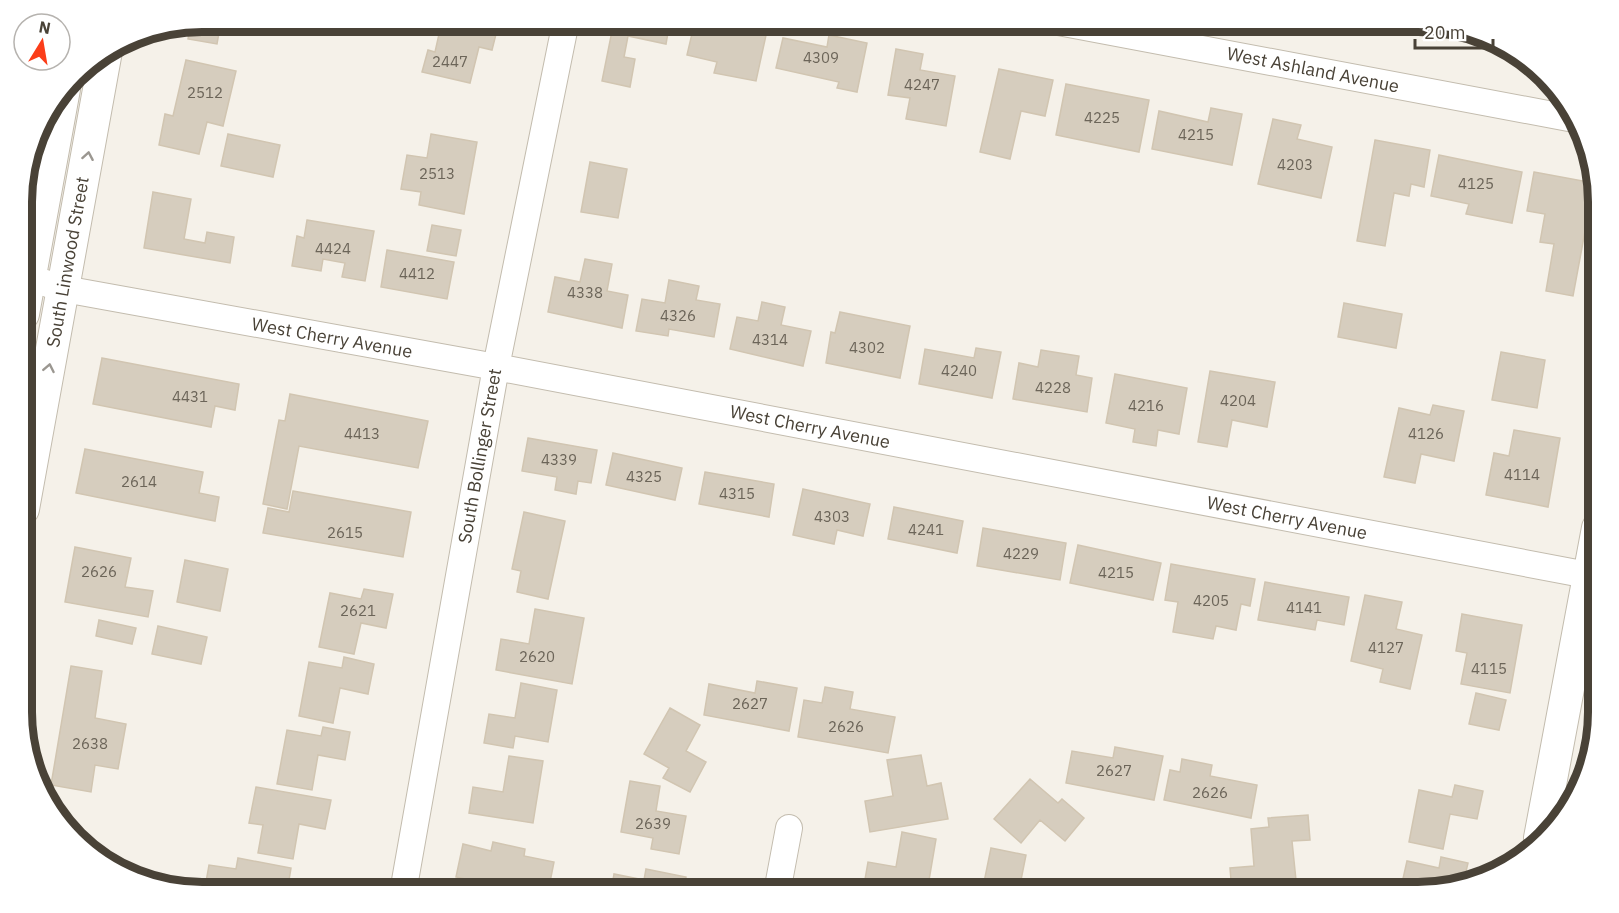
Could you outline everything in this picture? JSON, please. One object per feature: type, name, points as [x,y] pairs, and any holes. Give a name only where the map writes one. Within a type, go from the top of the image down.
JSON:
[{"type":"street","name":"South Bollinger Street","points":[[405,882],[496,367],[564,31]]},
{"type":"street","name":"West Ashland Avenue","points":[[1106,31],[1566,117]]},
{"type":"street","name":"South Linwood Street","points":[[32,456],[104,62]]},
{"type":"street","name":"South Linwood Street","points":[[32,246],[60,107]]},
{"type":"street","name":"West Cherry Avenue","points":[[32,278],[64,289],[496,367],[1587,575]]},
{"type":"street","points":[[1542,827],[1587,606]]},
{"type":"street","points":[[779,882],[789,828]]},
{"type":"building","points":[[219,31],[217,44],[188,39],[189,32]]},
{"type":"building","points":[[440,31],[497,31],[492,50],[479,47],[470,83],[422,72],[428,50],[435,52]]},
{"type":"building","points":[[612,31],[668,31],[666,44],[628,36],[624,57],[635,59],[630,87],[602,81]]},
{"type":"building","points":[[693,31],[767,31],[756,81],[714,73],[717,62],[687,55]]},
{"type":"building","points":[[829,35],[867,43],[857,92],[837,88],[839,82],[776,68],[783,38],[827,47]]},
{"type":"building","points":[[896,49],[923,54],[920,70],[955,76],[946,126],[906,119],[910,98],[888,95]]},
{"type":"building","points":[[186,60],[236,71],[223,126],[207,122],[199,154],[159,145],[165,114],[173,116]]},
{"type":"building","points":[[999,69],[1053,80],[1045,116],[1021,111],[1010,159],[980,152]]},
{"type":"building","points":[[1066,84],[1149,100],[1139,152],[1056,135]]},
{"type":"building","points":[[1211,108],[1242,114],[1232,165],[1152,149],[1159,111],[1208,122]]},
{"type":"building","points":[[1273,119],[1301,125],[1297,139],[1332,147],[1321,198],[1258,184]]},
{"type":"building","points":[[228,134],[280,145],[273,177],[221,166]]},
{"type":"building","points":[[431,134],[477,142],[464,214],[419,205],[421,192],[401,189],[407,155],[427,158]]},
{"type":"building","points":[[1375,140],[1430,150],[1424,187],[1411,184],[1409,196],[1394,193],[1385,246],[1357,241]]},
{"type":"building","points":[[1439,155],[1522,172],[1512,223],[1466,214],[1469,204],[1431,196]]},
{"type":"building","points":[[590,162],[627,169],[618,218],[581,212]]},
{"type":"building","points":[[1534,172],[1586,182],[1587,221],[1573,296],[1546,291],[1554,244],[1540,242],[1545,214],[1527,211]]},
{"type":"building","points":[[153,192],[191,199],[184,239],[205,243],[207,232],[234,237],[230,263],[144,248]]},
{"type":"building","points":[[307,220],[374,231],[365,281],[342,277],[345,263],[323,259],[321,271],[292,266],[297,236],[304,238]]},
{"type":"building","points":[[432,225],[461,230],[456,256],[427,251]]},
{"type":"building","points":[[387,250],[454,262],[447,299],[381,287]]},
{"type":"building","points":[[585,259],[612,264],[607,291],[628,295],[622,328],[548,312],[555,277],[580,282]]},
{"type":"building","points":[[669,280],[699,286],[696,300],[720,304],[714,337],[669,329],[668,336],[636,331],[642,299],[665,303]]},
{"type":"building","points":[[762,302],[785,307],[781,325],[811,331],[803,366],[730,349],[737,317],[758,321]]},
{"type":"building","points":[[1344,303],[1402,314],[1396,348],[1338,337]]},
{"type":"building","points":[[840,312],[910,326],[900,378],[826,363],[831,332],[835,333]]},
{"type":"building","points":[[976,348],[1001,352],[992,398],[919,384],[925,349],[974,358]]},
{"type":"building","points":[[1041,350],[1079,356],[1076,375],[1092,378],[1087,412],[1013,399],[1019,363],[1038,367]]},
{"type":"building","points":[[1501,352],[1545,360],[1537,408],[1492,400]]},
{"type":"building","points":[[102,358],[239,384],[235,410],[215,406],[211,427],[93,404]]},
{"type":"building","points":[[1210,371],[1275,382],[1267,427],[1232,420],[1227,447],[1198,442]]},
{"type":"building","points":[[1115,374],[1187,388],[1179,434],[1158,430],[1156,446],[1133,442],[1135,429],[1106,423]]},
{"type":"building","points":[[290,394],[428,421],[418,468],[299,446],[287,509],[263,504],[279,420],[285,421]]},
{"type":"building","points":[[1433,405],[1464,411],[1454,461],[1421,454],[1415,483],[1384,477],[1399,408],[1430,415]]},
{"type":"building","points":[[1514,430],[1560,438],[1548,507],[1486,495],[1494,453],[1509,456]]},
{"type":"building","points":[[528,438],[597,450],[591,483],[578,481],[576,494],[555,490],[557,477],[522,471]]},
{"type":"building","points":[[85,449],[203,472],[199,493],[219,497],[215,521],[76,493]]},
{"type":"building","points":[[613,453],[682,468],[675,500],[606,485]]},
{"type":"building","points":[[705,472],[774,484],[769,517],[699,504]]},
{"type":"building","points":[[803,489],[870,504],[863,536],[837,530],[834,544],[793,535]]},
{"type":"building","points":[[293,491],[411,512],[403,557],[263,533],[268,508],[289,512]]},
{"type":"building","points":[[894,507],[963,521],[957,553],[888,539]]},
{"type":"building","points":[[524,512],[565,521],[548,599],[517,592],[521,571],[512,569]]},
{"type":"building","points":[[983,528],[1066,543],[1060,580],[977,566]]},
{"type":"building","points":[[1078,545],[1161,563],[1153,600],[1070,583]]},
{"type":"building","points":[[75,547],[131,558],[125,587],[153,591],[148,617],[65,602]]},
{"type":"building","points":[[185,560],[228,569],[220,611],[177,602]]},
{"type":"building","points":[[1171,564],[1255,579],[1250,606],[1241,604],[1236,630],[1216,626],[1213,639],[1173,632],[1178,602],[1165,600]]},
{"type":"building","points":[[1265,582],[1349,597],[1344,625],[1317,620],[1315,630],[1258,620]]},
{"type":"building","points":[[364,589],[393,594],[386,628],[361,623],[354,654],[319,647],[330,593],[361,599]]},
{"type":"building","points":[[1365,595],[1402,602],[1396,629],[1422,635],[1410,689],[1380,682],[1383,669],[1351,661]]},
{"type":"building","points":[[535,609],[584,618],[572,684],[496,670],[501,639],[529,644]]},
{"type":"building","points":[[1462,614],[1522,625],[1510,693],[1461,684],[1467,653],[1456,651]]},
{"type":"building","points":[[99,620],[136,628],[132,644],[96,636]]},
{"type":"building","points":[[158,626],[207,637],[201,664],[152,654]]},
{"type":"building","points":[[344,657],[374,664],[368,694],[340,688],[333,723],[299,716],[309,662],[342,668]]},
{"type":"building","points":[[71,666],[102,671],[95,718],[126,724],[118,769],[95,765],[91,792],[51,785]]},
{"type":"building","points":[[757,681],[797,688],[789,731],[704,715],[709,684],[755,693]]},
{"type":"building","points":[[521,683],[557,690],[548,742],[515,736],[513,748],[484,743],[489,714],[515,718]]},
{"type":"building","points":[[825,687],[853,692],[850,709],[895,717],[888,753],[798,737],[804,700],[822,703]]},
{"type":"building","points":[[1476,693],[1506,700],[1499,730],[1469,724]]},
{"type":"building","points":[[670,708],[700,725],[686,751],[706,762],[690,792],[663,778],[669,768],[644,754]]},
{"type":"building","points":[[323,727],[350,732],[345,760],[318,755],[312,790],[277,784],[287,730],[321,736]]},
{"type":"building","points":[[1115,747],[1163,756],[1154,800],[1066,783],[1072,751],[1113,758]]},
{"type":"building","points":[[921,755],[927,786],[941,783],[948,819],[870,832],[865,801],[893,796],[887,760]]},
{"type":"building","points":[[509,756],[543,761],[533,823],[469,813],[473,787],[503,792]]},
{"type":"building","points":[[1182,759],[1212,765],[1210,776],[1257,785],[1251,818],[1164,800],[1170,770],[1180,772]]},
{"type":"building","points":[[1030,779],[1058,803],[1062,799],[1084,818],[1065,841],[1040,820],[1021,843],[994,819]]},
{"type":"building","points":[[630,781],[660,786],[656,811],[686,816],[679,854],[651,849],[653,838],[621,832]]},
{"type":"building","points":[[1455,785],[1483,791],[1477,819],[1450,814],[1443,849],[1409,842],[1419,790],[1452,797]]},
{"type":"building","points":[[256,787],[331,800],[325,829],[299,824],[293,859],[258,853],[263,825],[249,823]]},
{"type":"building","points":[[1308,815],[1310,840],[1292,841],[1296,881],[1231,881],[1230,868],[1254,866],[1251,829],[1269,827],[1268,818]]},
{"type":"building","points":[[902,832],[936,839],[929,881],[865,881],[868,862],[896,867]]},
{"type":"building","points":[[493,842],[525,849],[524,856],[554,862],[550,882],[478,882],[456,877],[463,844],[491,851]]},
{"type":"building","points":[[991,848],[1026,855],[1021,881],[984,881]]},
{"type":"building","points":[[1441,857],[1468,863],[1465,874],[1451,878],[1402,881],[1407,861],[1439,868]]},
{"type":"building","points":[[238,858],[291,868],[289,882],[206,882],[209,865],[236,869]]},
{"type":"building","points":[[646,869],[686,877],[685,882],[613,882],[614,874],[644,880]]}]
